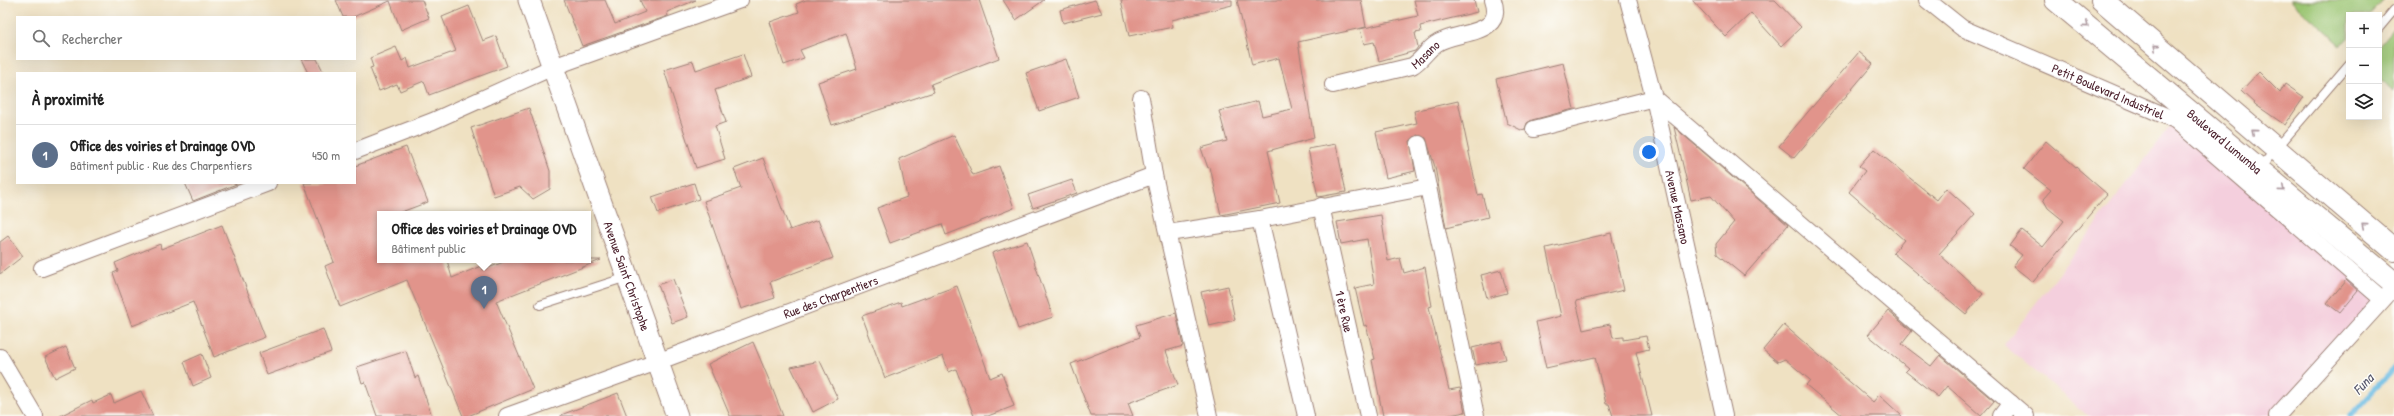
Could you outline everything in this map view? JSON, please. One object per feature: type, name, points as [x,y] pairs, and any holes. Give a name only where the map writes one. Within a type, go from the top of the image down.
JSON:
[{"type":"main road","name":"Boulevard Lumumba","points":[[2056,0],[2259,169],[2388,291]]},
{"type":"main road","name":"Boulevard Lumumba","points":[[2102,0],[2276,151],[2394,250]]},
{"type":"street","name":"Avenue Saint Christophe","points":[[529,0],[657,362],[678,416]]},
{"type":"street","points":[[356,151],[433,122],[553,67],[740,0]]},
{"type":"street","name":"Masano","points":[[1333,85],[1412,66],[1421,61],[1437,43],[1485,28],[1494,21],[1496,9],[1493,0]]},
{"type":"street","name":"Avenue Massano","points":[[1628,0],[1654,98],[1724,416]]},
{"type":"street","name":"Petit Boulevard Industriel","points":[[1927,0],[1962,28],[2176,120],[2388,291]]},
{"type":"street","points":[[1141,98],[1154,175],[1209,416]]},
{"type":"street","points":[[1534,129],[1654,98],[2026,416]]},
{"type":"street","points":[[1419,144],[1476,416]]},
{"type":"street","name":"Rue des Charpentiers","points":[[507,416],[657,362],[1154,175]]},
{"type":"street","points":[[42,268],[265,184]]},
{"type":"street","points":[[1168,233],[1260,219],[1321,206],[1428,187]]},
{"type":"street","name":"1 ère Rue","points":[[1321,206],[1368,416]]},
{"type":"street","points":[[1260,219],[1306,416]]},
{"type":"street","points":[[2277,416],[2388,291],[2394,287]]},
{"type":"street","points":[[0,357],[35,416]]},
{"type":"street","points":[[2001,416],[2011,403]]},
{"type":"lane","points":[[2382,24],[2394,10]]},
{"type":"lane","points":[[2259,169],[2346,68]]},
{"type":"lane","points":[[540,305],[627,277]]},
{"type":"shaded area","points":[[2175,120],[2382,299],[2268,416],[2088,416],[2004,345]]},
{"type":"green space","points":[[2290,0],[2384,0],[2373,12],[2346,12],[2346,40],[2341,45]]},
{"type":"green space","points":[[2394,27],[2394,90],[2382,81],[2382,41]]},
{"type":"building","points":[[336,0],[422,0],[429,18],[401,30],[390,1],[355,16],[343,16]]},
{"type":"building","points":[[564,0],[605,0],[615,24],[645,12],[640,0],[696,0],[667,12],[668,16],[582,46]]},
{"type":"building","points":[[806,0],[979,0],[999,58],[931,84],[934,92],[832,125],[818,82],[857,69],[846,33],[800,50],[804,58],[784,65],[770,22],[799,12],[796,4]]},
{"type":"building","points":[[1003,0],[1044,0],[1016,20]]},
{"type":"building","points":[[1095,0],[1102,13],[1063,23],[1060,10]]},
{"type":"building","points":[[1121,0],[1232,0],[1232,5],[1172,20],[1173,27],[1129,36]]},
{"type":"building","points":[[1237,0],[1361,0],[1366,27],[1298,42],[1314,138],[1268,151],[1280,203],[1221,215],[1210,167],[1208,168],[1201,148],[1227,141],[1219,111],[1258,101],[1262,116],[1292,109],[1279,58],[1252,65]]},
{"type":"building","points":[[1414,0],[1474,0],[1477,12],[1420,26],[1421,32],[1415,33],[1418,47],[1415,51],[1379,61],[1374,42],[1364,44],[1360,29],[1418,16]]},
{"type":"building","points":[[1692,0],[1775,0],[1801,27],[1781,46],[1751,13],[1726,37]]},
{"type":"building","points":[[469,6],[483,41],[496,36],[507,66],[429,95],[424,81],[400,91],[397,84],[379,91],[370,68],[373,67],[370,58],[396,47],[402,61],[407,58],[410,68],[456,51],[442,17]]},
{"type":"building","points":[[1859,52],[1873,64],[1794,158],[1779,146]]},
{"type":"building","points":[[743,54],[751,77],[715,90],[726,122],[715,126],[725,159],[696,168],[664,70],[693,61],[696,70]]},
{"type":"building","points":[[1066,59],[1079,97],[1039,111],[1026,73]]},
{"type":"building","points":[[302,60],[318,60],[324,72],[308,72]]},
{"type":"building","points":[[1563,63],[1574,109],[1532,120],[1527,123],[1525,129],[1521,130],[1507,123],[1496,79]]},
{"type":"building","points":[[2259,72],[2280,93],[2285,84],[2304,97],[2285,125],[2256,105],[2241,91]]},
{"type":"building","points":[[1458,101],[1478,195],[1482,194],[1488,217],[1446,228],[1435,167],[1426,138],[1417,135],[1410,141],[1415,171],[1386,178],[1376,132],[1417,123],[1414,111]]},
{"type":"building","points":[[529,108],[550,171],[550,189],[533,199],[520,187],[494,196],[471,128]]},
{"type":"building","points":[[1674,127],[1788,225],[1744,276],[1717,254],[1716,244],[1734,222],[1711,196],[1691,200]]},
{"type":"building","points":[[954,135],[973,175],[999,166],[1014,208],[946,235],[942,224],[890,243],[877,208],[907,197],[899,159]]},
{"type":"building","points":[[2046,141],[2107,194],[2033,282],[2013,266],[2022,255],[2010,246],[2022,230],[2043,247],[2064,221],[2048,208],[2043,199],[2051,190],[2024,169]]},
{"type":"building","points":[[1336,144],[1346,192],[1318,197],[1308,149]]},
{"type":"building","points":[[406,147],[428,202],[404,211],[377,211],[377,263],[448,263],[452,278],[481,266],[483,270],[501,263],[591,263],[591,260],[601,260],[496,301],[533,389],[468,416],[463,416],[407,280],[340,307],[325,266],[334,262],[304,184],[356,184],[356,166]]},
{"type":"building","points":[[1874,149],[1937,200],[1946,188],[1975,214],[1939,254],[1983,294],[1966,314],[1893,253],[1904,240],[1849,192],[1865,171],[1859,166]]},
{"type":"building","points":[[763,158],[790,230],[818,220],[833,258],[770,282],[775,298],[741,309],[704,201],[741,188],[734,169]]},
{"type":"building","points":[[1072,180],[1077,193],[1033,208],[1028,195]]},
{"type":"building","points":[[694,183],[699,199],[658,213],[652,197]]},
{"type":"building","points":[[185,184],[236,184],[193,201]]},
{"type":"building","points":[[1381,215],[1388,261],[1400,258],[1404,273],[1425,267],[1432,306],[1429,307],[1449,390],[1460,388],[1465,412],[1445,416],[1383,416],[1372,360],[1375,359],[1366,325],[1364,326],[1355,288],[1374,284],[1367,239],[1341,244],[1337,222]]},
{"type":"building","points":[[222,225],[265,337],[214,357],[193,302],[132,326],[113,273],[118,271],[115,263],[160,244],[161,249]]},
{"type":"building","points":[[1611,233],[1624,290],[1576,301],[1583,330],[1610,324],[1613,338],[1623,337],[1623,340],[1646,336],[1649,349],[1636,352],[1652,416],[1613,416],[1609,404],[1606,404],[1595,357],[1546,368],[1536,322],[1561,316],[1546,248]]},
{"type":"building","points":[[8,236],[23,256],[0,274],[0,242]]},
{"type":"building","points":[[1027,241],[1053,317],[1018,329],[992,253]]},
{"type":"building","points":[[1501,270],[1507,293],[1487,298],[1481,275]]},
{"type":"building","points":[[673,279],[688,317],[672,323],[658,285]]},
{"type":"building","points":[[2346,280],[2358,291],[2340,313],[2327,303]]},
{"type":"building","points":[[957,286],[990,378],[1002,373],[1014,406],[988,416],[974,416],[956,369],[949,372],[943,356],[885,378],[862,316],[901,302],[902,306]]},
{"type":"building","points":[[1228,286],[1235,320],[1209,326],[1201,292]]},
{"type":"building","points":[[1888,311],[1912,331],[1902,344],[1931,366],[1940,355],[1994,401],[1981,416],[1947,386],[1938,397],[1905,371],[1908,368],[1868,335]]},
{"type":"building","points":[[1176,313],[1183,346],[1166,351],[1178,385],[1128,403],[1133,416],[1091,416],[1071,364],[1140,337],[1136,325]]},
{"type":"building","points":[[1784,325],[1873,402],[1879,395],[1902,416],[1843,416],[1806,385],[1810,380],[1785,359],[1778,362],[1763,350]]},
{"type":"building","points":[[323,329],[331,352],[267,375],[259,353]]},
{"type":"building","points":[[1501,341],[1506,359],[1476,365],[1472,348]]},
{"type":"building","points":[[753,342],[783,416],[730,416],[708,364]]},
{"type":"building","points":[[66,347],[75,368],[55,378],[45,357]]},
{"type":"building","points":[[406,351],[415,378],[418,376],[432,416],[377,416],[365,382],[362,383],[357,367]]},
{"type":"building","points":[[202,354],[211,378],[193,386],[184,362]]},
{"type":"building","points":[[820,361],[838,399],[813,412],[791,367]]},
{"type":"building","points":[[141,391],[153,416],[60,416],[92,400],[93,403],[111,395],[114,403]]},
{"type":"building","points":[[618,393],[627,416],[561,416],[561,415]]},
{"type":"waterway","name":"Funa","points":[[2350,416],[2394,368]]},
{"type":"place","name":"Office des voiries et Drainage OVD","points":[[484,309]]}]
